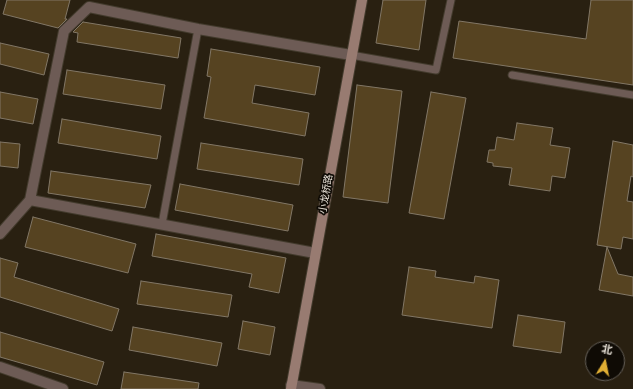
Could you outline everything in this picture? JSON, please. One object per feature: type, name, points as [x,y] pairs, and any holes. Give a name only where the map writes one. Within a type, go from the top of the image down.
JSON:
[{"type":"street","name":"小龙桥路","points":[[291,387],[362,0]]},
{"type":"street","points":[[0,234],[30,200],[64,31],[89,7],[351,55]]},
{"type":"street","points":[[30,200],[315,253]]},
{"type":"street","points":[[0,367],[63,389]]},
{"type":"street","points":[[291,387],[320,389]]},
{"type":"lane","points":[[351,55],[436,70],[451,0]]},
{"type":"lane","points":[[162,224],[198,28]]},
{"type":"lane","points":[[512,75],[633,95]]},
{"type":"building","points":[[7,0],[70,0],[65,19],[67,19],[58,28],[3,14]]},
{"type":"building","points":[[383,0],[426,0],[419,50],[376,43]]},
{"type":"building","points":[[591,0],[633,0],[633,85],[453,58],[459,21],[586,39]]},
{"type":"building","points":[[83,22],[181,38],[178,58],[77,42],[78,33],[73,32]]},
{"type":"building","points":[[0,43],[49,54],[44,75],[0,64]]},
{"type":"building","points":[[211,49],[320,67],[315,95],[255,85],[252,103],[309,113],[305,136],[204,118],[211,77],[207,76]]},
{"type":"building","points":[[67,70],[165,85],[161,109],[63,94]]},
{"type":"building","points":[[357,85],[402,91],[388,203],[343,197]]},
{"type":"building","points":[[0,92],[38,99],[33,124],[0,118]]},
{"type":"building","points":[[431,92],[466,98],[444,219],[409,213]]},
{"type":"building","points":[[62,119],[161,136],[157,159],[58,143]]},
{"type":"building","points":[[517,123],[553,128],[550,145],[570,148],[565,178],[552,176],[550,191],[509,185],[512,168],[493,166],[493,163],[487,162],[489,150],[495,150],[497,137],[514,140]]},
{"type":"building","points":[[613,141],[633,145],[633,177],[631,176],[627,201],[633,202],[633,239],[623,237],[621,249],[597,245]]},
{"type":"building","points":[[0,142],[20,144],[18,168],[0,166]]},
{"type":"building","points":[[201,143],[303,159],[299,185],[197,169]]},
{"type":"building","points":[[51,171],[151,185],[145,208],[48,193]]},
{"type":"building","points":[[180,184],[293,205],[288,231],[175,210]]},
{"type":"building","points":[[33,217],[136,244],[128,273],[25,247]]},
{"type":"building","points":[[156,234],[286,258],[279,293],[249,287],[252,274],[152,256]]},
{"type":"building","points":[[607,247],[618,274],[633,277],[633,296],[599,290]]},
{"type":"building","points":[[0,258],[18,263],[14,277],[119,309],[112,331],[0,297]]},
{"type":"building","points":[[409,267],[436,271],[435,277],[474,283],[475,276],[499,280],[492,328],[402,315]]},
{"type":"building","points":[[141,281],[232,295],[228,317],[137,304]]},
{"type":"building","points":[[518,315],[565,322],[561,353],[513,346]]},
{"type":"building","points":[[243,321],[275,327],[270,355],[238,349]]},
{"type":"building","points":[[133,327],[222,343],[217,366],[129,350]]},
{"type":"building","points":[[0,332],[104,362],[97,385],[0,357]]},
{"type":"building","points":[[124,372],[199,383],[198,389],[121,389]]}]
